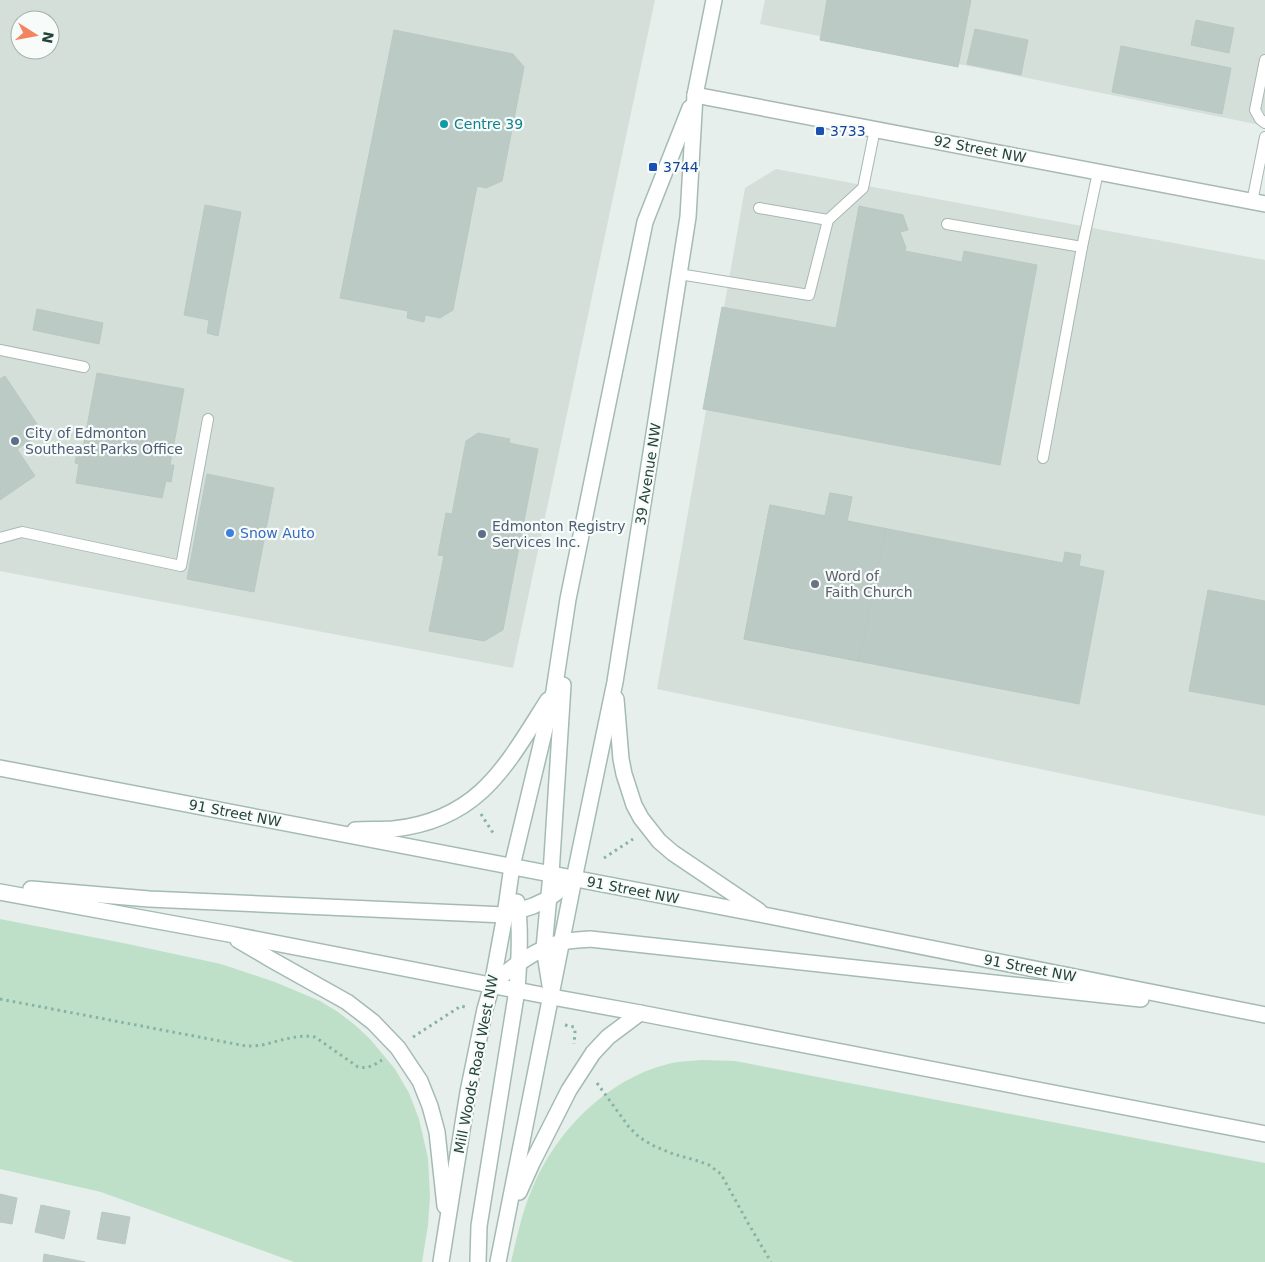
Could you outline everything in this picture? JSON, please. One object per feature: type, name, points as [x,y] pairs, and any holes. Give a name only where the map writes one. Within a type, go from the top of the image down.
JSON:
[{"type":"main road","name":"39 Avenue NW","points":[[552,997],[574,879],[615,682],[688,217],[695,95],[714,0]]},
{"type":"main road","name":"39 Avenue NW","points":[[512,866],[554,691],[568,599],[645,222],[695,95]]},
{"type":"main road","name":"92 Street NW","points":[[695,95],[1259,203]]},
{"type":"main road","points":[[498,1262],[552,997],[544,948],[551,874],[568,599]]},
{"type":"main road","points":[[615,682],[621,759],[628,789],[641,818],[659,841],[673,853],[764,915]]},
{"type":"main road","points":[[325,830],[393,829],[417,825],[457,810],[472,800],[499,774],[554,691]]},
{"type":"main road","name":"91 Street NW","points":[[0,768],[764,915],[1265,1014]]},
{"type":"main road","name":"Mill Woods Road West NW","points":[[441,1262],[468,1092],[485,1009],[512,913],[512,866]]},
{"type":"main road","points":[[0,886],[149,899],[512,913],[548,899],[574,879]]},
{"type":"main road","points":[[0,892],[229,934],[1265,1134]]},
{"type":"main road","points":[[478,1262],[479,1226],[517,990],[518,964],[512,913]]},
{"type":"main road","points":[[229,934],[347,1002],[373,1022],[398,1048],[420,1081],[430,1106],[437,1132],[447,1230]]},
{"type":"main road","points":[[492,985],[518,964],[544,948],[562,942],[590,939],[1238,1009]]},
{"type":"main road","points":[[508,1216],[569,1090],[583,1068],[593,1053],[608,1037],[640,1013]]},
{"type":"lane","points":[[1265,60],[1255,110],[1260,119],[1265,123]]},
{"type":"lane","points":[[679,274],[809,295],[828,220],[863,188],[875,129]]},
{"type":"lane","points":[[1259,203],[1265,137]]},
{"type":"lane","points":[[1043,458],[1082,247],[1098,172]]},
{"type":"lane","points":[[759,208],[828,220]]},
{"type":"lane","points":[[947,224],[1082,247]]},
{"type":"lane","points":[[0,350],[84,367]]},
{"type":"lane","points":[[0,538],[22,532],[181,566],[208,419]]},
{"type":"path","points":[[478,810],[495,836]]},
{"type":"path","points":[[604,858],[640,835]]},
{"type":"path","points":[[0,999],[246,1046],[260,1045],[298,1036],[315,1037],[358,1067],[365,1068],[387,1056]]},
{"type":"path","points":[[407,1041],[460,1006]]},
{"type":"path","points":[[594,1081],[599,1085],[628,1127],[639,1137],[673,1154],[709,1165],[721,1174],[771,1262]]},
{"type":"shaded area","points":[[0,0],[655,0],[513,668],[0,571]]},
{"type":"shaded area","points":[[765,0],[1265,0],[1265,126],[760,24]]},
{"type":"shaded area","points":[[776,169],[1265,260],[1265,816],[657,689],[745,188]]},
{"type":"green space","points":[[0,919],[221,964],[275,982],[320,1001],[355,1025],[370,1039],[395,1069],[409,1093],[419,1119],[428,1158],[430,1196],[428,1225],[422,1262],[294,1262],[101,1192],[0,1169]]},
{"type":"green space","points":[[702,1060],[735,1061],[1265,1163],[1265,1262],[511,1262],[528,1198],[542,1168],[569,1128],[604,1095],[624,1082],[646,1071],[668,1064]]},
{"type":"building","points":[[827,0],[971,0],[958,67],[820,40]]},
{"type":"building","points":[[1196,20],[1234,28],[1229,53],[1191,45]]},
{"type":"building","points":[[975,29],[1028,40],[1021,75],[967,64]]},
{"type":"building","name":"Centre 39","points":[[394,30],[513,54],[524,67],[502,181],[486,188],[477,186],[453,310],[440,318],[425,315],[424,322],[407,318],[408,311],[340,298]]},
{"type":"building","points":[[1121,46],[1231,68],[1222,114],[1112,92]]},
{"type":"building","points":[[205,205],[241,212],[218,336],[207,333],[209,320],[184,315]]},
{"type":"building","points":[[859,206],[903,215],[908,230],[900,232],[906,248],[905,251],[962,262],[964,251],[1037,265],[1000,465],[703,409],[722,307],[836,328]]},
{"type":"building","points":[[37,309],[103,323],[99,344],[33,330]]},
{"type":"building","points":[[97,373],[184,389],[170,465],[174,465],[171,482],[166,481],[162,498],[76,483],[79,464],[75,463],[78,447],[83,448]]},
{"type":"building","name":"City of Edmonton Southeast Parks Office","points":[[5,376],[43,433],[17,449],[35,476],[0,500],[0,379]]},
{"type":"building","name":"Edmonton Registry Services Inc.","points":[[478,433],[510,439],[509,443],[538,449],[503,630],[484,641],[429,631],[444,556],[438,555],[446,513],[452,514],[466,441]]},
{"type":"building","name":"Snow Auto","points":[[207,474],[274,488],[254,592],[187,579]]},
{"type":"building","points":[[830,493],[852,497],[847,521],[1063,563],[1065,552],[1081,555],[1079,566],[1104,571],[1079,704],[744,639],[770,505],[825,516]]},
{"type":"building","name":"Word of Faith Church","points":[[830,493],[852,497],[847,521],[886,529],[859,661],[744,639],[770,505],[825,516]]},
{"type":"building","points":[[1208,590],[1265,601],[1265,705],[1189,691]]},
{"type":"building","points":[[0,1194],[17,1198],[12,1224],[0,1222]]},
{"type":"building","points":[[41,1205],[70,1211],[64,1239],[35,1232]]},
{"type":"building","points":[[102,1212],[130,1217],[125,1244],[97,1239]]},
{"type":"building","points":[[44,1254],[85,1262],[43,1262]]},
{"type":"place","name":"Centre 39","points":[[444,124]]},
{"type":"place","name":"3733","points":[[820,131]]},
{"type":"place","name":"3744","points":[[653,167]]},
{"type":"place","name":"City of Edmonton Southeast Parks Office","points":[[15,441]]},
{"type":"place","name":"Snow Auto","points":[[230,533]]},
{"type":"place","name":"Edmonton Registry Services Inc.","points":[[482,534]]},
{"type":"place","name":"Word of Faith Church","points":[[815,584]]}]
